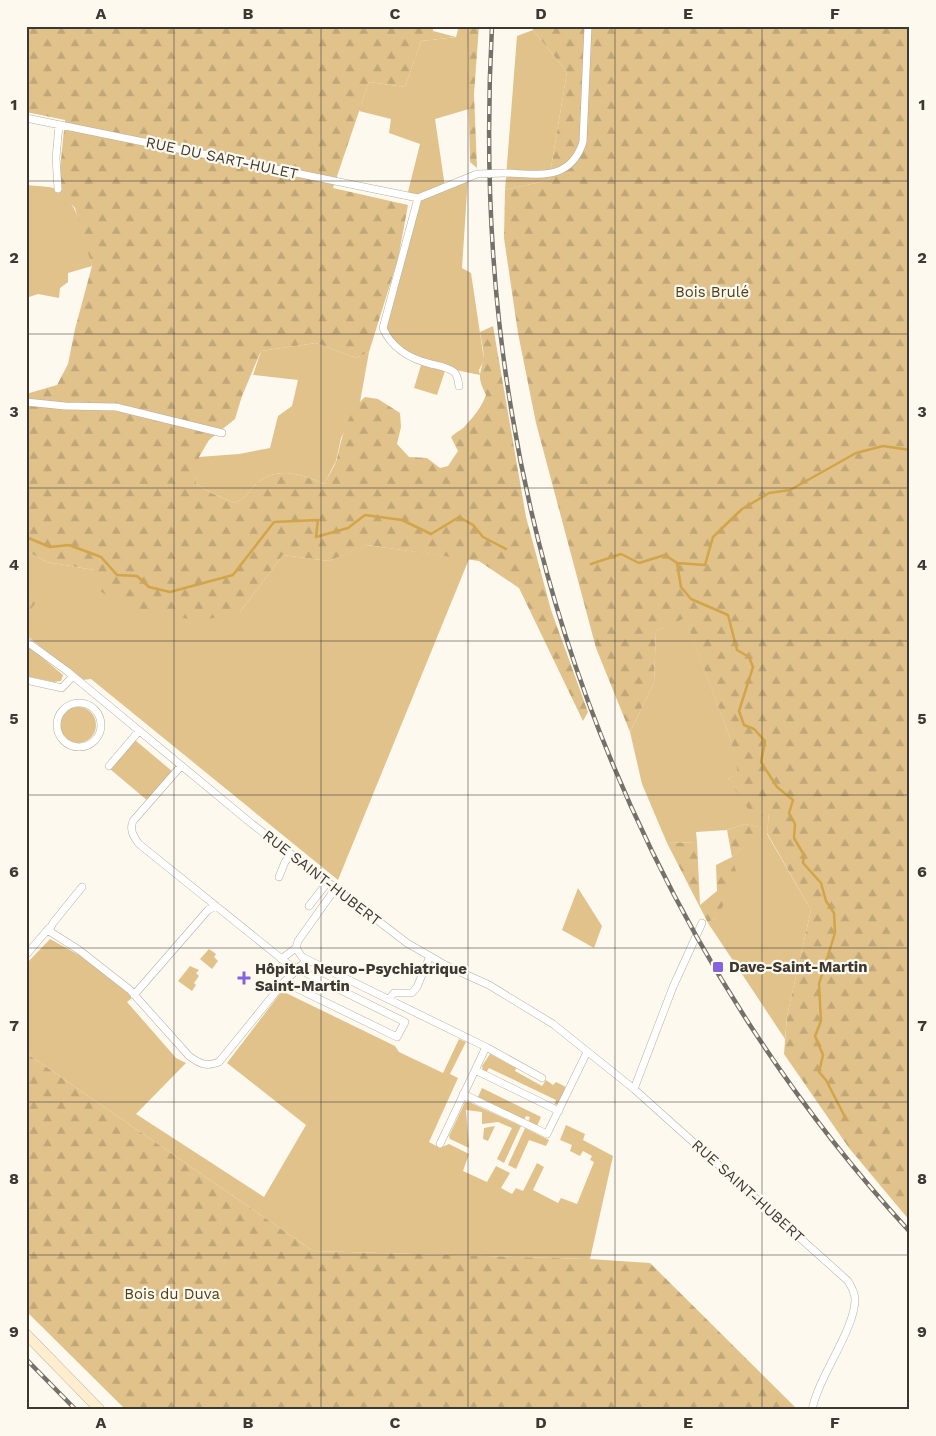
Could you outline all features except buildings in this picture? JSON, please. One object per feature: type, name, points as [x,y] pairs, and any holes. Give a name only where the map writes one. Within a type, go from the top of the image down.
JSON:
[{"type":"main road","points":[[26,1334],[100,1410]]},
{"type":"street","points":[[459,386],[454,372],[446,367],[414,360],[390,340],[383,328],[418,198],[477,174],[548,174],[569,166],[580,151],[583,142],[588,26]]},
{"type":"street","name":"RUE DU SART-HULET","points":[[26,118],[418,198]]},
{"type":"street","points":[[58,189],[56,158],[59,125]]},
{"type":"street","points":[[26,402],[65,406],[116,407],[222,433]]},
{"type":"street","name":"RUE SAINT-HUBERT","points":[[26,641],[73,676],[181,766],[327,883],[407,943],[489,985],[553,1024],[634,1090],[848,1281],[855,1297],[849,1324],[819,1386],[812,1410]]},
{"type":"street","points":[[26,680],[62,688],[73,676]]},
{"type":"street","points":[[92,707],[99,698]]},
{"type":"street","points":[[78,703],[92,707],[97,712],[101,725],[96,738],[84,746],[70,745],[64,741],[57,728],[60,714],[64,708],[78,703]]},
{"type":"street","points":[[109,766],[139,731]]},
{"type":"street","points":[[181,766],[131,826],[133,836],[139,844],[281,959],[405,1022],[397,1037],[284,982]]},
{"type":"street","points":[[279,877],[285,862],[291,854]]},
{"type":"street","points":[[309,906],[327,883]]},
{"type":"street","points":[[26,955],[82,886]]},
{"type":"street","points":[[281,959],[296,948],[335,889]]},
{"type":"street","points":[[134,995],[208,910],[216,906]]},
{"type":"street","points":[[634,1090],[673,987],[702,923]]},
{"type":"street","points":[[49,928],[52,934],[79,950],[134,995],[198,1064],[209,1066],[219,1062],[296,968],[308,960]]},
{"type":"street","points":[[296,948],[298,954],[308,960],[486,1047],[542,1078]]},
{"type":"street","points":[[389,999],[394,993],[412,993],[417,988],[430,956]]},
{"type":"street","points":[[440,1144],[486,1047]]},
{"type":"street","points":[[463,1094],[547,1134],[587,1052]]},
{"type":"street","points":[[475,1070],[559,1111]]},
{"type":"green space","points":[[26,26],[433,26],[433,31],[456,37],[421,41],[405,87],[369,82],[333,188],[408,205],[398,259],[369,352],[356,358],[316,343],[261,351],[242,396],[235,419],[209,440],[199,457],[196,484],[213,494],[235,503],[263,479],[280,473],[306,477],[324,484],[336,462],[343,434],[350,418],[365,397],[378,399],[400,413],[401,427],[397,444],[409,457],[427,458],[440,468],[448,466],[458,451],[451,437],[472,418],[480,408],[486,395],[480,378],[484,354],[480,332],[493,326],[526,517],[551,610],[588,712],[583,721],[519,588],[479,561],[367,545],[329,561],[283,555],[240,612],[199,621],[127,607],[98,590],[94,570],[47,562],[26,551],[26,394],[57,385],[68,364],[75,329],[92,266],[75,208],[58,189],[65,120],[26,112]]},
{"type":"green space","points":[[459,26],[479,26],[474,94],[477,168],[470,162],[467,41],[456,37]]},
{"type":"green space","name":"Bois Brulé","points":[[533,26],[910,26],[910,1221],[849,1148],[784,1054],[787,1016],[811,910],[767,833],[769,813],[754,818],[728,779],[738,773],[730,738],[685,618],[656,631],[654,683],[630,732],[596,648],[536,423],[518,333],[504,238],[505,190],[549,180],[567,72],[533,30]]},
{"type":"green space","points":[[533,30],[567,72],[549,180],[505,190],[517,36]]},
{"type":"green space","points":[[457,37],[467,40],[469,109],[435,119],[445,187],[468,177],[462,268],[471,273],[484,360],[479,370],[480,375],[446,368],[437,395],[414,388],[422,362],[403,352],[383,328],[418,198],[407,196],[420,144],[389,133],[391,119],[359,111],[369,82],[405,87],[421,41]]},
{"type":"green space","points":[[26,185],[54,188],[64,194],[76,212],[84,235],[92,266],[68,273],[68,282],[60,288],[59,298],[38,294],[26,298]]},
{"type":"green space","points":[[316,343],[356,358],[369,352],[360,402],[341,438],[336,461],[324,484],[298,475],[280,473],[263,479],[235,503],[213,494],[196,484],[198,457],[239,454],[270,448],[278,416],[292,406],[298,380],[253,375],[261,351]]},
{"type":"green space","points":[[366,545],[469,559],[338,880],[91,679],[82,680],[26,635],[26,615],[37,600],[26,588],[26,551],[47,562],[94,570],[240,612],[283,555],[329,561]]},
{"type":"green space","points":[[26,588],[38,600],[26,615]]},
{"type":"green space","points":[[685,617],[730,738],[739,773],[728,779],[769,813],[767,834],[811,910],[787,1016],[785,1039],[708,923],[716,918],[732,857],[763,828],[745,824],[727,830],[696,832],[697,842],[667,843],[642,784],[630,732],[654,683],[656,631]]},
{"type":"green space","points":[[26,644],[63,675],[61,681],[54,682],[26,676]]},
{"type":"green space","points":[[78,707],[91,712],[96,725],[91,738],[78,743],[65,738],[60,725],[65,712]]},
{"type":"green space","points":[[135,740],[173,772],[148,801],[110,769]]},
{"type":"green space","points":[[745,824],[764,828],[732,857],[727,830]]},
{"type":"green space","points":[[697,842],[700,905],[717,891],[716,865],[732,857],[738,879],[716,918],[708,923],[667,843]]},
{"type":"green space","points":[[578,888],[602,926],[594,948],[562,930]]},
{"type":"green space","points":[[50,939],[79,955],[133,997],[127,1002],[176,1058],[186,1063],[136,1114],[264,1197],[306,1125],[227,1063],[282,991],[395,1046],[399,1052],[443,1073],[459,1039],[466,1042],[450,1074],[458,1078],[429,1142],[440,1148],[449,1144],[469,1154],[463,1171],[487,1182],[496,1166],[510,1173],[501,1188],[512,1194],[516,1188],[523,1191],[537,1163],[544,1167],[533,1190],[558,1203],[561,1198],[577,1204],[594,1162],[590,1160],[592,1156],[583,1151],[580,1156],[570,1151],[572,1145],[560,1140],[566,1125],[585,1134],[583,1140],[613,1156],[590,1259],[313,1251],[26,1053],[26,964]]},
{"type":"green space","points":[[209,949],[216,954],[214,957],[218,961],[212,969],[200,959]]},
{"type":"green space","points":[[190,966],[199,970],[196,973],[199,976],[194,983],[196,985],[192,991],[178,981]]},
{"type":"green space","name":"Bois du Duva","points":[[26,1053],[313,1251],[590,1259],[650,1263],[798,1410],[126,1410],[26,1311]]},
{"type":"green space","points":[[490,1054],[516,1068],[515,1071],[542,1086],[546,1080],[553,1085],[556,1082],[566,1087],[558,1104],[554,1105],[556,1100],[489,1068],[486,1073],[483,1072],[482,1066]]},
{"type":"green space","points":[[482,1088],[541,1117],[537,1126],[528,1122],[530,1117],[526,1116],[524,1120],[478,1097]]},
{"type":"green space","points":[[465,1102],[469,1102],[521,1126],[504,1163],[497,1159],[512,1128],[498,1122],[482,1124],[482,1112],[466,1110],[469,1148],[450,1139],[449,1136]]},
{"type":"green space","points":[[495,1126],[488,1141],[483,1139],[484,1128]]},
{"type":"green space","points":[[525,1128],[549,1140],[546,1146],[529,1140],[516,1169],[508,1165]]},
{"type":"waterway","points":[[677,563],[705,565],[713,537],[742,509],[769,493],[790,490],[856,453],[883,446],[910,450]]},
{"type":"waterway","points":[[26,537],[50,547],[69,545],[101,557],[117,575],[137,576],[149,587],[170,592],[233,575],[274,522],[318,520],[316,537],[348,528],[365,515],[402,520],[431,534],[459,517],[473,525],[483,537],[506,549]]},
{"type":"waterway","points":[[591,564],[621,554],[639,563],[665,555],[677,563],[681,587],[691,599],[728,615],[737,650],[749,657],[753,667],[739,711],[744,725],[754,729],[765,741],[761,762],[777,787],[793,800],[789,813],[795,824],[794,838],[804,855],[803,863],[821,883],[826,901],[834,913],[835,933],[819,984],[821,1021],[815,1036],[823,1055],[819,1072],[826,1080],[846,1119]]},
{"type":"railway","points":[[492,26],[489,172],[494,269],[499,317],[512,414],[535,527],[566,637],[605,746],[652,852],[706,953],[768,1051],[836,1144],[910,1232]]},
{"type":"railway","points":[[26,1359],[76,1410]]},
{"type":"place","name":"Dave-Saint-Martin","points":[[718,967]]},
{"type":"place","name":"Hôpital Neuro-Psychiatrique Saint-Martin","points":[[244,978]]}]
